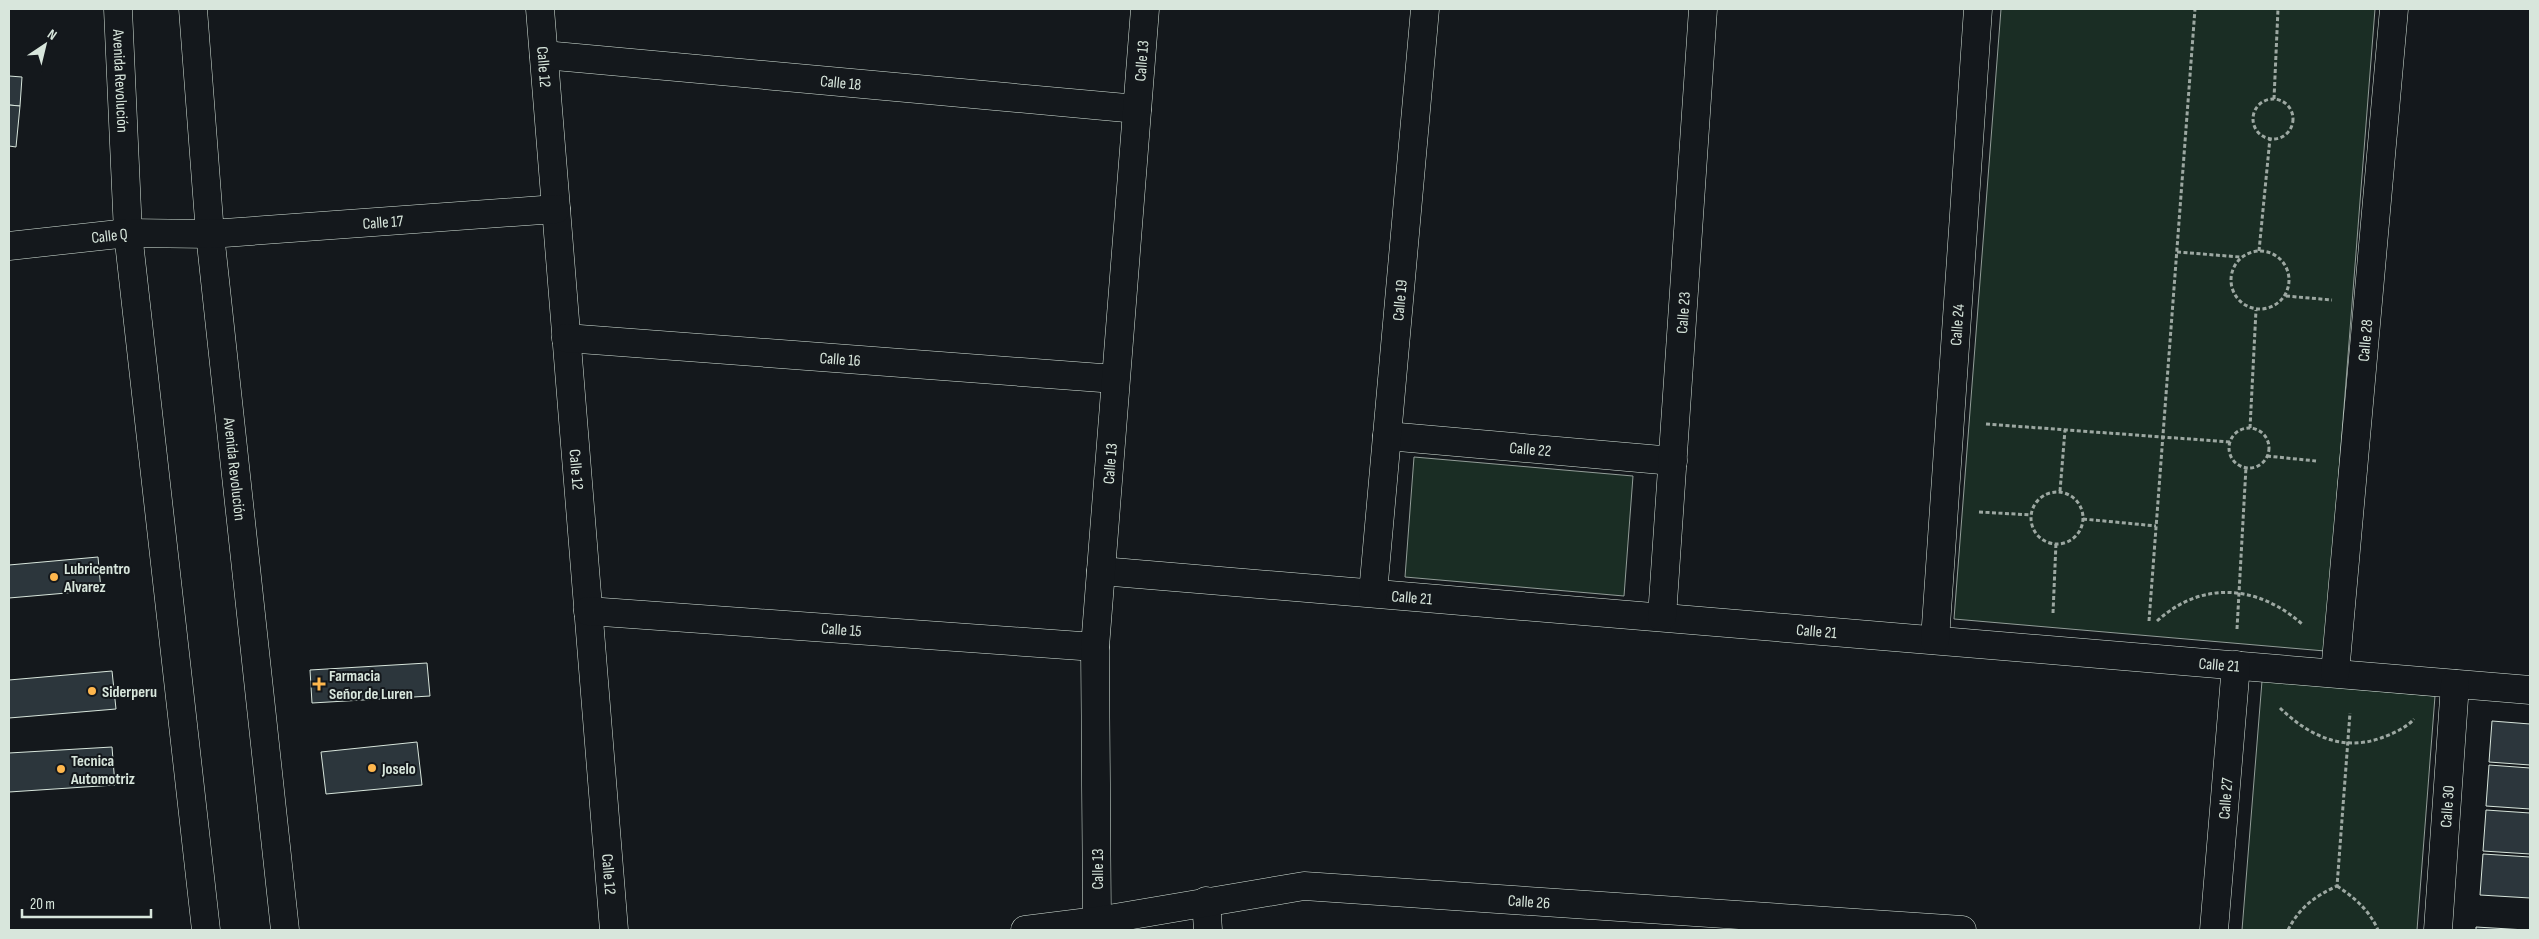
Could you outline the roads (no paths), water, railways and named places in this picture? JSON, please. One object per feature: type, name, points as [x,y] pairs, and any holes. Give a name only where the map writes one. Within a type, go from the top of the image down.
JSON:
[{"type":"street","name":"Avenida Revolución","points":[[118,9],[128,233],[206,930]]},
{"type":"street","name":"Avenida Revolución","points":[[193,9],[210,234],[285,930]]},
{"type":"street","name":"Calle 12","points":[[540,9],[614,930]]},
{"type":"street","name":"Calle 13","points":[[1097,921],[1095,647],[1145,9]]},
{"type":"street","name":"Calle 19","points":[[1373,593],[1425,9]]},
{"type":"street","name":"Calle 23","points":[[1662,617],[1703,9]]},
{"type":"street","name":"Calle 24","points":[[1935,640],[1978,9]]},
{"type":"street","name":"Calle 28","points":[[2344,674],[2353,464],[2394,9]]},
{"type":"street","name":"Calle 18","points":[[544,55],[1137,109]]},
{"type":"street","name":"Calle 17","points":[[210,234],[556,209]]},
{"type":"street","name":"Calle Q","points":[[9,246],[128,233],[210,234]]},
{"type":"street","name":"Calle 16","points":[[566,338],[1116,379]]},
{"type":"street","name":"Calle 22","points":[[1387,436],[1673,461]]},
{"type":"street","name":"Calle 21","points":[[1101,571],[2530,690]]},
{"type":"street","name":"Calle 15","points":[[588,611],[1095,647]]},
{"type":"street","name":"Calle 27","points":[[2214,930],[2236,665]]},
{"type":"street","name":"Calle 30","points":[[2438,930],[2455,684]]},
{"type":"street","name":"Calle 26","points":[[1026,930],[1097,921],[1304,886],[1962,930]]},
{"type":"street","points":[[1206,902],[1208,930]]},
{"type":"place","name":"Lubricentro Alvarez","points":[[54,577]]},
{"type":"place","name":"Farmacia Señor de Luren","points":[[319,684]]},
{"type":"place","name":"Siderperu","points":[[92,691]]},
{"type":"place","name":"Joselo","points":[[372,768]]},
{"type":"place","name":"Tecnica Automotriz","points":[[61,769]]}]
